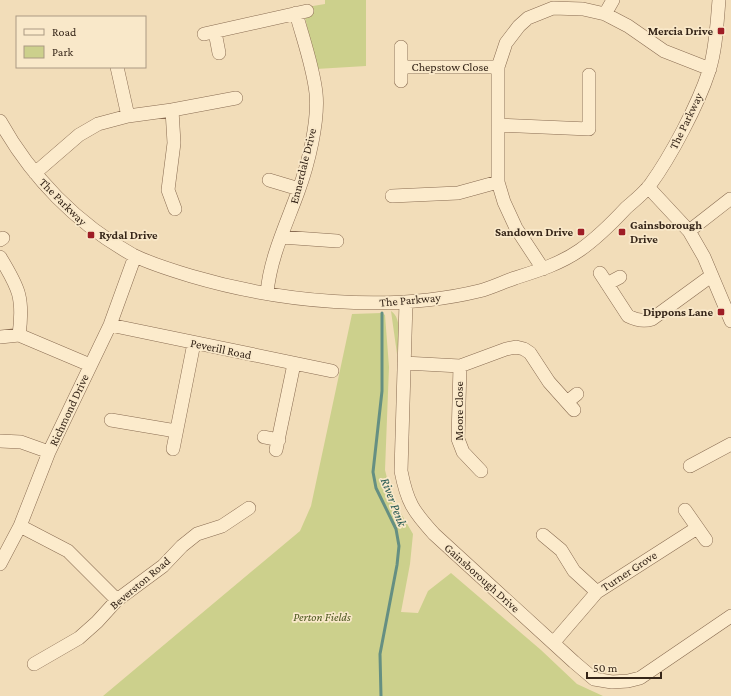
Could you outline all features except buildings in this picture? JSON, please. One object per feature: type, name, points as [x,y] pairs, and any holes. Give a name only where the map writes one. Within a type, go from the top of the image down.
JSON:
[{"type":"street","points":[[605,14],[613,0]]},
{"type":"street","name":"The Parkway","points":[[0,121],[18,152],[70,211],[88,226],[135,256],[171,270],[206,280],[267,293],[347,302],[406,302],[480,291],[543,269],[580,250],[648,187],[665,163],[710,69],[719,0]]},
{"type":"street","points":[[543,269],[516,228],[504,202],[498,182],[498,67],[506,43],[519,26],[528,18],[553,8],[571,8],[605,14],[628,26],[664,50],[710,69]]},
{"type":"street","name":"Ennerdale Drive","points":[[218,53],[210,33],[301,12],[316,93],[312,140],[299,189],[276,250],[267,293]]},
{"type":"street","name":"Chepstow Close","points":[[401,47],[402,81]]},
{"type":"street","name":"Chepstow Close","points":[[402,67],[498,67]]},
{"type":"street","points":[[117,68],[128,116]]},
{"type":"street","points":[[498,125],[589,129],[589,75]]},
{"type":"street","points":[[35,173],[85,130],[98,124],[128,116],[172,110],[236,98]]},
{"type":"street","points":[[172,110],[174,143],[168,190],[175,209]]},
{"type":"street","points":[[269,180],[299,189]]},
{"type":"street","points":[[392,196],[449,194],[474,190],[498,182]]},
{"type":"street","points":[[648,187],[689,231],[704,257],[731,321]]},
{"type":"street","points":[[689,231],[730,199]]},
{"type":"street","points":[[282,237],[337,241]]},
{"type":"street","name":"Richmond Drive","points":[[0,564],[20,526],[49,452],[110,325],[135,256]]},
{"type":"street","points":[[0,257],[20,294],[22,312],[19,335]]},
{"type":"street","points":[[600,273],[628,316],[635,320],[645,321],[652,319],[711,276]]},
{"type":"street","points":[[607,284],[620,277]]},
{"type":"street","name":"Gainsborough Drive","points":[[406,302],[401,471],[405,493],[417,514],[434,534],[554,642],[574,662],[594,678],[619,683],[640,678],[731,616]]},
{"type":"street","name":"Peverill Road","points":[[110,325],[332,371]]},
{"type":"street","points":[[0,337],[19,335],[90,365]]},
{"type":"street","points":[[173,449],[194,343]]},
{"type":"street","points":[[404,363],[460,366],[506,349],[516,347],[524,349],[530,353],[549,382],[572,402]]},
{"type":"street","points":[[264,437],[278,445],[294,364]]},
{"type":"street","name":"Moore Close","points":[[460,366],[458,439],[463,452],[481,471]]},
{"type":"street","points":[[111,420],[176,431]]},
{"type":"street","points":[[0,441],[21,442],[49,452]]},
{"type":"street","points":[[690,466],[731,444]]},
{"type":"street","name":"Beverston Road","points":[[34,664],[79,638],[97,622],[117,600],[163,566],[182,546],[197,534],[222,526],[249,508]]},
{"type":"street","points":[[685,510],[706,540]]},
{"type":"street","points":[[20,526],[68,551],[117,600]]},
{"type":"street","name":"Turner Grove","points":[[554,642],[597,592],[697,528]]},
{"type":"street","points":[[543,535],[561,550],[574,571],[597,592]]},
{"type":"green space","points":[[325,0],[366,0],[366,66],[316,69],[305,17],[307,7],[325,4]]},
{"type":"green space","points":[[391,311],[397,319],[399,331],[397,354]]},
{"type":"green space","name":"Perton Fields","points":[[382,313],[385,315],[389,367],[385,470],[392,498],[413,534],[410,564],[401,612],[418,613],[428,591],[451,573],[541,650],[577,684],[603,696],[103,696],[300,531],[311,506],[352,314]]},
{"type":"waterway","name":"River Penk","points":[[381,696],[380,654],[397,565],[399,546],[396,529],[376,488],[373,472],[382,391],[382,313]]},
{"type":"place","name":"Mercia Drive","points":[[721,31]]},
{"type":"place","name":"Sandown Drive","points":[[581,232]]},
{"type":"place","name":"Gainsborough Drive","points":[[622,232]]},
{"type":"place","name":"Rydal Drive","points":[[91,235]]},
{"type":"place","name":"Dippons Lane","points":[[721,312]]}]
